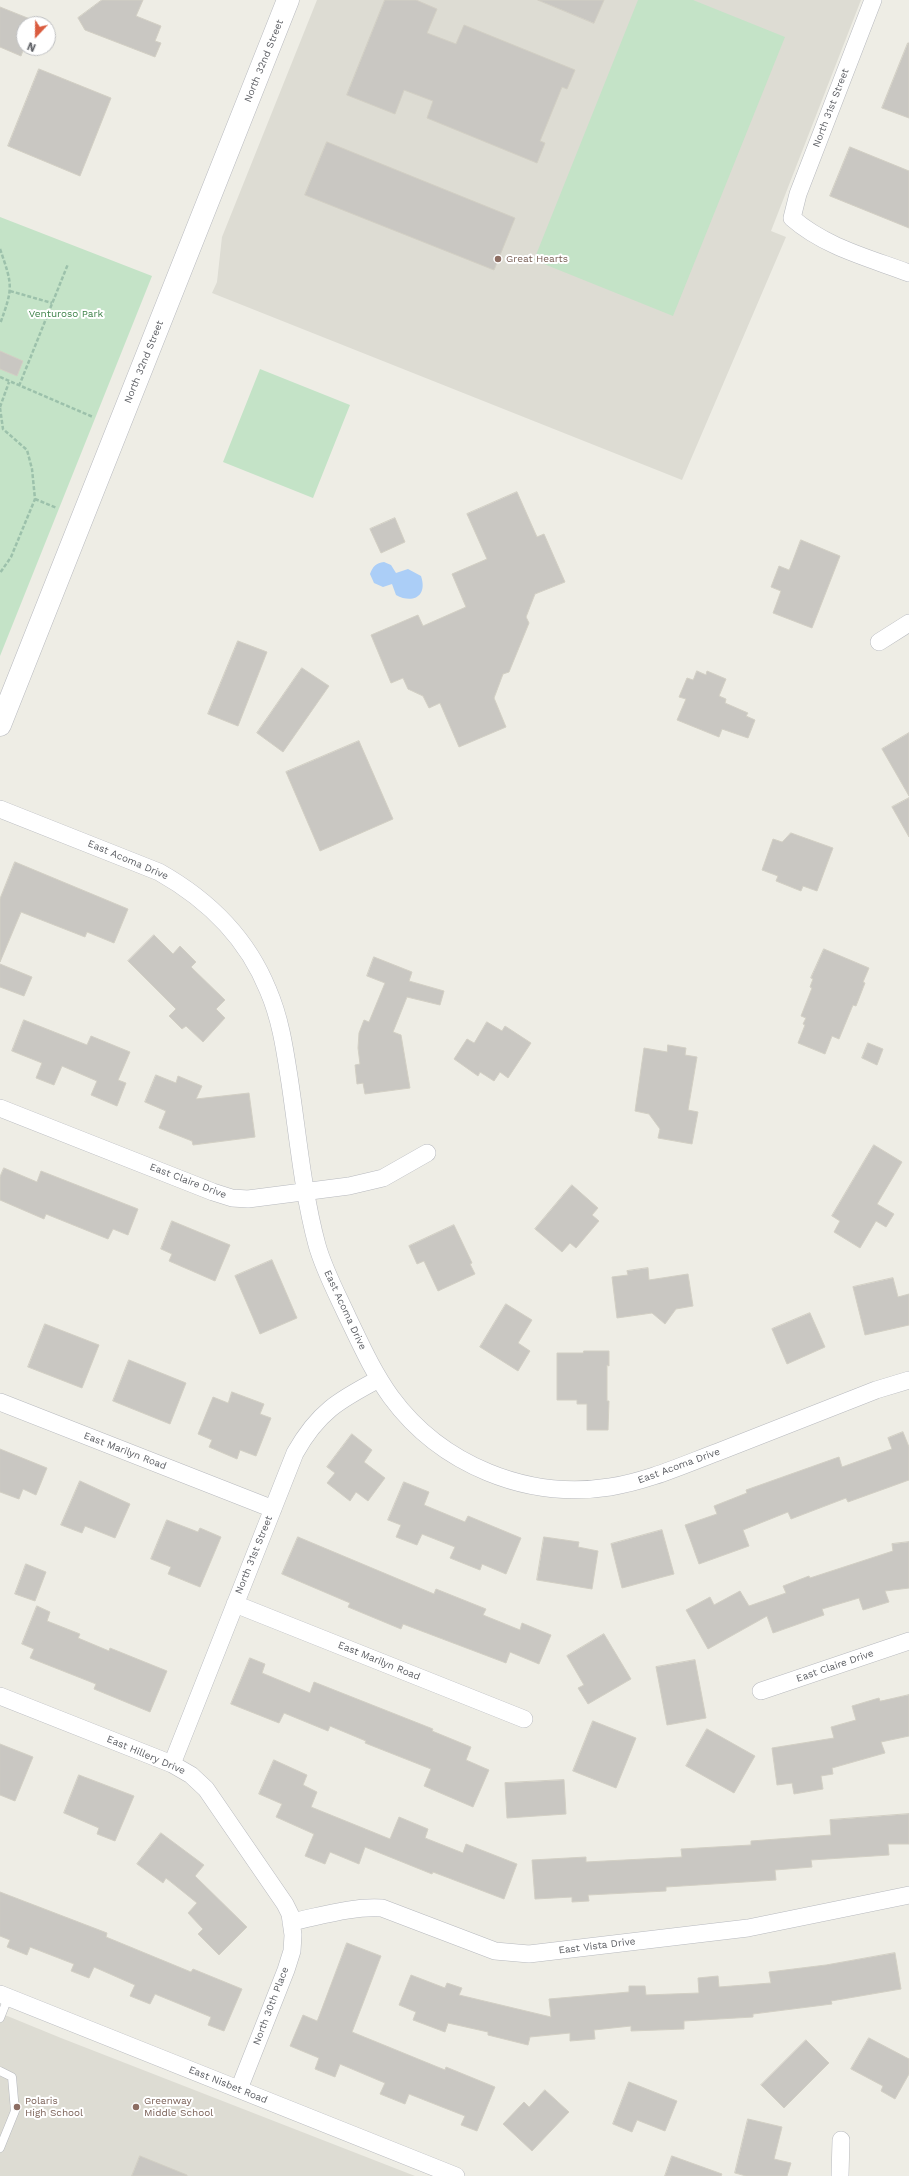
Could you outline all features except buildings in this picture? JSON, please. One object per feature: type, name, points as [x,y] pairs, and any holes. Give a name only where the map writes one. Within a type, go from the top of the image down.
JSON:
[{"type":"main road","name":"North 32nd Street","points":[[0,725],[288,0]]},
{"type":"street","name":"North 31st Street","points":[[873,0],[798,194],[792,218],[807,231],[825,241],[909,273]]},
{"type":"street","points":[[879,642],[909,623]]},
{"type":"street","name":"East Acoma Drive","points":[[0,809],[159,872],[178,883],[206,903],[226,923],[254,960],[277,1011],[284,1042],[307,1192],[317,1244],[326,1272],[371,1366],[379,1379],[410,1420],[434,1441],[456,1457],[480,1471],[508,1480],[560,1489],[608,1488],[653,1477],[876,1390],[909,1380]]},
{"type":"street","name":"East Claire Drive","points":[[0,1108],[213,1192],[232,1198],[248,1199],[307,1192],[383,1178],[426,1153]]},
{"type":"street","name":"North 31st Street","points":[[172,1764],[295,1453],[308,1431],[323,1413],[358,1390],[379,1379]]},
{"type":"street","name":"East Marilyn Road","points":[[0,1402],[273,1509]]},
{"type":"street","name":"East Marilyn Road","points":[[235,1604],[524,1719]]},
{"type":"street","name":"East Claire Drive","points":[[761,1691],[909,1641]]},
{"type":"street","name":"East Hillery Drive","points":[[0,1696],[172,1764],[191,1774],[206,1789],[276,1888],[286,1904],[291,1922]]},
{"type":"street","name":"East Vista Drive","points":[[291,1922],[367,1907],[382,1908],[495,1951],[510,1954],[529,1954],[748,1928],[909,1895]]},
{"type":"street","name":"North 30th Place","points":[[238,2089],[286,1970],[292,1951],[291,1922]]},
{"type":"street","name":"East Nisbet Road","points":[[4,1996],[456,2176]]},
{"type":"street","points":[[840,2176],[841,2140]]},
{"type":"lane","points":[[0,2018],[4,1996]]},
{"type":"lane","points":[[0,2071],[12,2077],[15,2111],[0,2148]]},
{"type":"path","points":[[0,249],[10,278],[10,291],[0,324]]},
{"type":"path","points":[[19,386],[68,264]]},
{"type":"path","points":[[10,291],[52,303]]},
{"type":"path","points":[[0,377],[94,417]]},
{"type":"path","points":[[0,573],[11,557],[34,499],[32,469],[27,450],[3,429],[0,408],[9,382]]},
{"type":"path","points":[[34,499],[57,508]]},
{"type":"shaded area","name":"Great Hearts","points":[[317,0],[861,0],[771,231],[786,237],[682,480],[212,293],[217,282],[222,237]]},
{"type":"shaded area","name":"Greenway Middle School","points":[[0,2013],[61,2038],[415,2176],[0,2176]]},
{"type":"green space","points":[[638,0],[693,0],[785,37],[673,316],[534,260]]},
{"type":"green space","name":"Venturoso Park","points":[[0,217],[152,276],[0,656]]},
{"type":"green space","points":[[260,369],[350,405],[313,498],[223,462]]},
{"type":"water","points":[[384,562],[391,565],[396,573],[408,569],[421,576],[423,583],[420,594],[413,598],[402,598],[396,595],[392,584],[383,587],[374,583],[370,574],[371,571],[377,564]]},
{"type":"place","name":"Great Hearts","points":[[498,259]]},
{"type":"place","name":"Polaris High School","points":[[17,2107]]},
{"type":"place","name":"Greenway Middle School","points":[[136,2107]]}]
